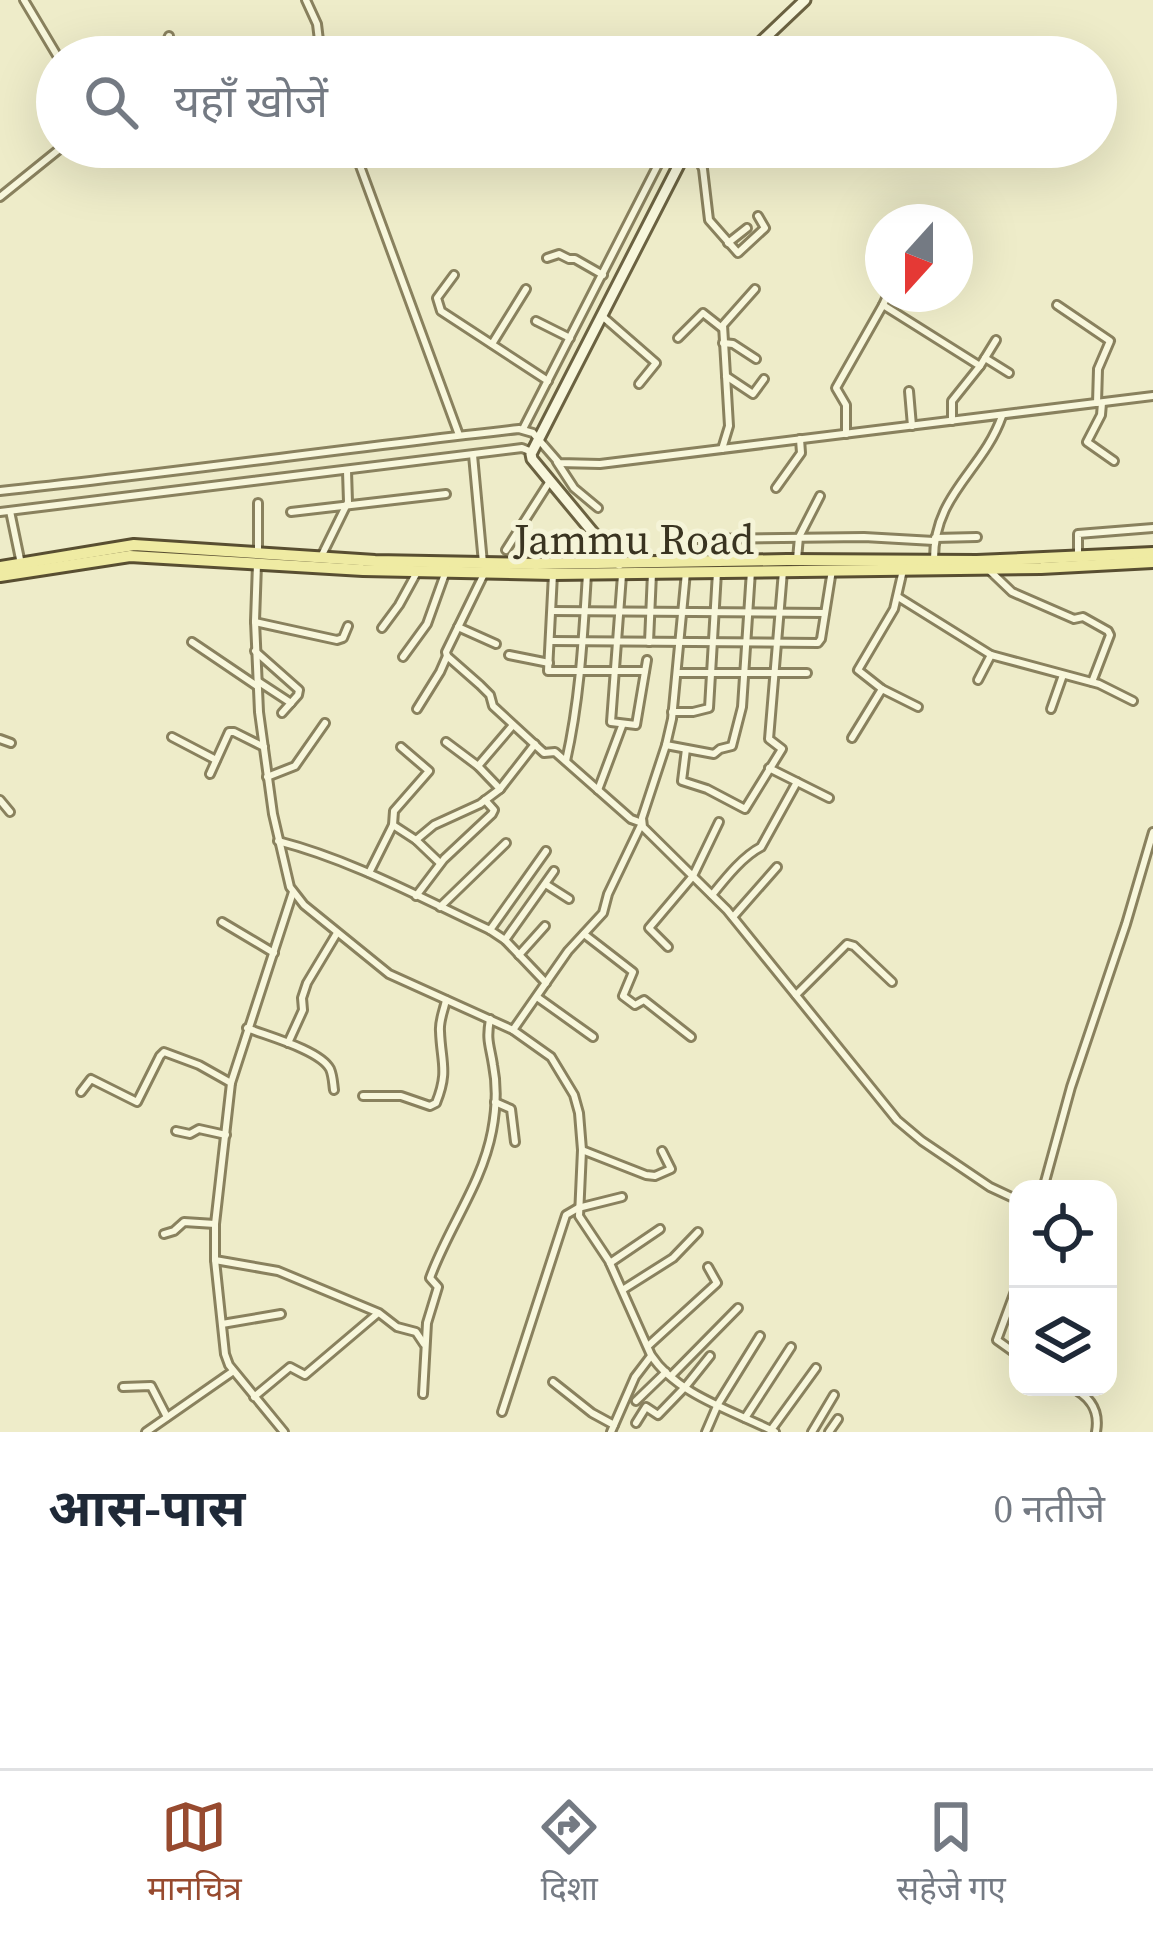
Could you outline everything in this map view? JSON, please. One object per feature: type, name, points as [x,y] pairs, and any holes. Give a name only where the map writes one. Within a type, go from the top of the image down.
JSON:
[{"type":"main road","points":[[0,567],[134,545],[257,558],[321,557],[483,568],[620,567],[732,549],[798,547],[1077,547],[1153,557]]},
{"type":"main road","name":"Jammu Road","points":[[0,576],[116,557],[257,558],[417,571],[483,568],[553,574],[620,567],[652,572],[988,568],[1153,557]]},
{"type":"street","points":[[24,0],[45,36]]},
{"type":"street","points":[[306,0],[319,36]]},
{"type":"street","points":[[768,36],[805,0]]},
{"type":"street","points":[[0,196],[36,168]]},
{"type":"street","points":[[361,168],[459,435]]},
{"type":"street","points":[[647,660],[636,725],[610,722],[620,567],[532,459],[532,439],[548,381],[656,168]]},
{"type":"street","points":[[0,491],[347,470],[522,448],[532,439],[602,315],[679,168]]},
{"type":"street","points":[[702,168],[709,220],[736,253],[765,228],[758,216]]},
{"type":"street","points":[[728,243],[747,228]]},
{"type":"street","points":[[547,258],[559,254],[603,274]]},
{"type":"street","points":[[454,274],[437,298],[440,309],[548,381]]},
{"type":"street","points":[[492,344],[526,289]]},
{"type":"street","points":[[722,449],[729,426],[722,328],[755,289]]},
{"type":"street","points":[[1057,305],[1109,339],[1098,369],[1101,416],[1086,441],[1114,461]]},
{"type":"street","points":[[846,434],[846,405],[836,388],[879,312]]},
{"type":"street","points":[[895,312],[1010,373]]},
{"type":"street","points":[[678,338],[703,313],[722,328]]},
{"type":"street","points":[[602,315],[656,363],[639,383]]},
{"type":"street","points":[[536,321],[570,338]]},
{"type":"street","points":[[952,421],[952,401],[996,340]]},
{"type":"street","points":[[723,343],[756,359]]},
{"type":"street","points":[[726,376],[753,394],[764,379]]},
{"type":"street","points":[[909,391],[912,426]]},
{"type":"street","points":[[557,462],[600,464],[1153,396]]},
{"type":"street","points":[[934,547],[942,513],[1002,416]]},
{"type":"street","points":[[0,512],[459,435],[532,439],[598,508]]},
{"type":"street","points":[[776,488],[802,452],[800,439]]},
{"type":"street","points":[[417,710],[442,668],[483,568],[473,455]]},
{"type":"street","points":[[321,557],[346,506],[347,470]]},
{"type":"street","points":[[506,550],[550,481]]},
{"type":"street","points":[[291,512],[446,494]]},
{"type":"street","points":[[798,547],[820,496]]},
{"type":"street","points":[[258,503],[257,683],[278,841],[293,892],[389,974],[513,1030],[550,1057],[574,1095],[579,1113],[582,1223],[610,1263],[650,1350],[668,1374],[773,1431],[816,1368]]},
{"type":"street","points":[[10,511],[22,564]]},
{"type":"street","points":[[1077,547],[1077,535],[1087,532],[1153,528]]},
{"type":"street","points":[[697,539],[732,549],[934,547],[977,537]]},
{"type":"street","points":[[988,568],[1012,592],[1108,631],[1092,682]]},
{"type":"street","points":[[551,641],[819,642],[832,570]]},
{"type":"street","points":[[903,570],[898,597],[858,670],[918,707]]},
{"type":"street","points":[[382,628],[417,571]]},
{"type":"street","points":[[666,746],[715,754],[732,746],[741,713],[751,571]]},
{"type":"street","points":[[686,749],[682,781],[706,788],[744,810],[782,749],[769,740],[783,571]]},
{"type":"street","points":[[403,657],[427,624],[446,572]]},
{"type":"street","points":[[650,642],[652,572]]},
{"type":"street","points":[[513,1030],[603,913],[642,824],[673,712],[686,572]]},
{"type":"street","points":[[673,712],[709,709],[717,572]]},
{"type":"street","points":[[566,761],[581,671],[587,573]]},
{"type":"street","points":[[553,574],[550,671],[645,671]]},
{"type":"street","points":[[898,597],[991,655],[1092,682],[1133,701]]},
{"type":"street","points":[[552,611],[825,613]]},
{"type":"street","points":[[254,622],[338,640],[344,638],[348,626]]},
{"type":"street","points":[[458,627],[496,644]]},
{"type":"street","points":[[192,642],[291,703]]},
{"type":"street","points":[[255,651],[299,690],[282,713]]},
{"type":"street","points":[[509,655],[549,663]]},
{"type":"street","points":[[978,680],[991,655]]},
{"type":"street","points":[[447,656],[544,753],[554,751],[642,824],[712,895],[908,1130],[1009,1196]]},
{"type":"street","points":[[677,673],[807,673]]},
{"type":"street","points":[[1051,709],[1063,675]]},
{"type":"street","points":[[852,738],[882,689]]},
{"type":"street","points":[[267,776],[295,766],[326,724]]},
{"type":"street","points":[[598,790],[622,724]]},
{"type":"street","points":[[478,766],[513,725]]},
{"type":"street","points":[[210,774],[231,732],[264,747]]},
{"type":"street","points":[[172,737],[216,760]]},
{"type":"street","points":[[0,740],[11,743]]},
{"type":"street","points":[[446,742],[500,789]]},
{"type":"street","points":[[416,840],[500,789],[535,744]]},
{"type":"street","points":[[369,873],[393,825],[394,811],[429,771],[401,747]]},
{"type":"street","points":[[769,768],[829,798]]},
{"type":"street","points":[[712,895],[735,866],[761,847],[797,782]]},
{"type":"street","points":[[0,800],[10,812]]},
{"type":"street","points":[[416,896],[440,863],[493,814],[484,800]]},
{"type":"street","points":[[668,947],[649,928],[693,876],[719,822]]},
{"type":"street","points":[[393,825],[440,863]]},
{"type":"street","points":[[1045,1180],[1153,832]]},
{"type":"street","points":[[278,841],[369,873],[490,930],[546,983]]},
{"type":"street","points":[[440,907],[506,843]]},
{"type":"street","points":[[490,930],[546,851]]},
{"type":"street","points":[[733,917],[777,867]]},
{"type":"street","points":[[505,940],[554,871]]},
{"type":"street","points":[[546,884],[569,899]]},
{"type":"street","points":[[284,1432],[232,1372],[225,1354],[215,1224],[231,1083],[293,892]]},
{"type":"street","points":[[222,922],[274,952]]},
{"type":"street","points":[[519,955],[545,926]]},
{"type":"street","points":[[288,1043],[303,1010],[307,983],[337,933]]},
{"type":"street","points":[[584,934],[633,972],[622,996],[635,1005],[644,1000],[691,1037]]},
{"type":"street","points":[[796,995],[847,944],[892,982]]},
{"type":"street","points":[[536,997],[593,1037]]},
{"type":"street","points":[[363,1096],[401,1096],[430,1106],[436,1103],[445,1065],[440,1024],[446,1000]]},
{"type":"street","points":[[423,1394],[428,1312],[438,1287],[430,1280],[431,1273],[484,1161],[491,1133],[495,1102],[494,1069],[486,1040],[490,1019]]},
{"type":"street","points":[[247,1028],[316,1057],[329,1067],[334,1090]]},
{"type":"street","points":[[81,1092],[90,1079],[137,1102],[164,1052],[231,1083]]},
{"type":"street","points":[[495,1102],[510,1108],[515,1142]]},
{"type":"street","points":[[176,1131],[226,1135]]},
{"type":"street","points":[[582,1150],[652,1176],[671,1169],[662,1151]]},
{"type":"street","points":[[502,1412],[565,1218],[578,1208],[622,1197]]},
{"type":"street","points":[[164,1234],[184,1222],[215,1224]]},
{"type":"street","points":[[610,1263],[660,1229]]},
{"type":"street","points":[[624,1289],[673,1258],[698,1232]]},
{"type":"street","points":[[215,1260],[278,1270],[379,1313],[397,1327],[419,1334],[425,1345]]},
{"type":"street","points":[[553,1382],[612,1428],[650,1350],[717,1283],[708,1267]]},
{"type":"street","points":[[637,1401],[737,1308]]},
{"type":"street","points":[[1009,1308],[997,1341],[1009,1349]]},
{"type":"street","points":[[254,1396],[290,1367],[305,1375],[379,1313]]},
{"type":"street","points":[[222,1324],[281,1314]]},
{"type":"street","points":[[706,1432],[760,1336]]},
{"type":"street","points":[[745,1418],[791,1347]]},
{"type":"street","points":[[636,1423],[646,1407],[658,1415],[710,1356]]},
{"type":"street","points":[[146,1432],[232,1372]]},
{"type":"street","points":[[123,1387],[153,1387],[167,1417]]},
{"type":"street","points":[[812,1432],[834,1395]]},
{"type":"street","points":[[1086,1396],[1098,1420],[1096,1432]]},
{"type":"street","points":[[829,1432],[838,1419]]}]
